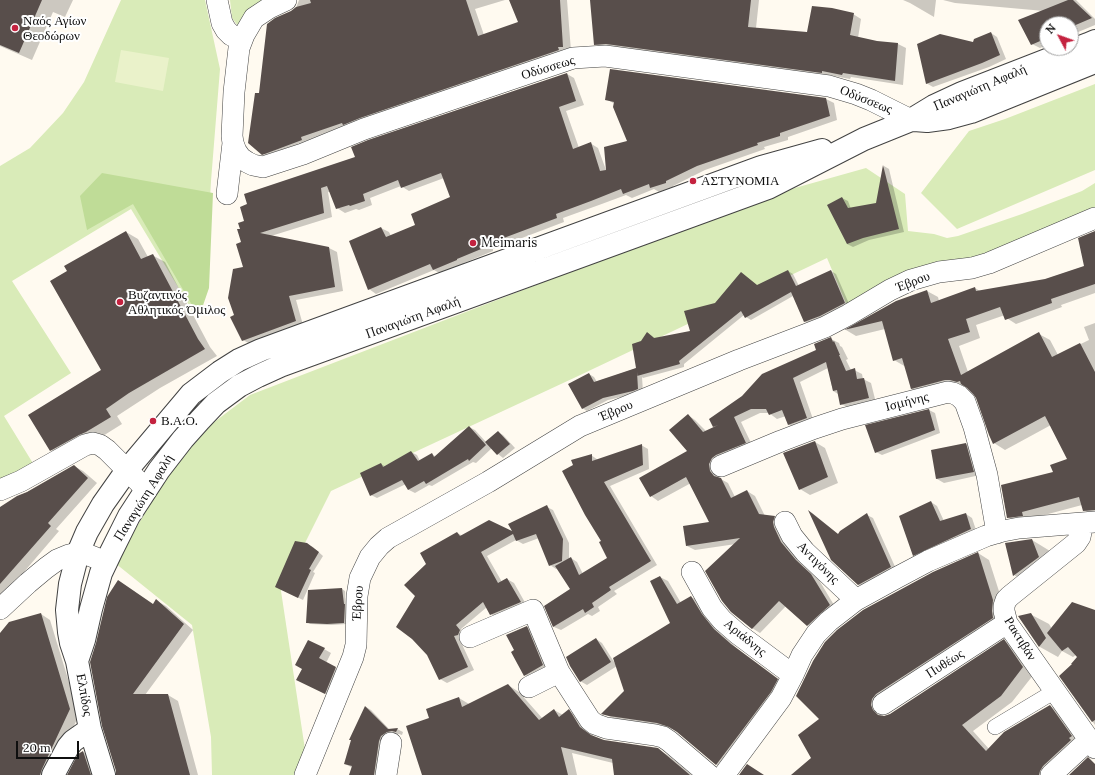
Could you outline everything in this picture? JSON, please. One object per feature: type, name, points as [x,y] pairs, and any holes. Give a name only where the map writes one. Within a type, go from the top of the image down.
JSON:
[{"type":"street","points":[[217,0],[222,23],[226,30],[230,35],[241,40]]},
{"type":"street","points":[[227,194],[233,143],[232,124],[234,92],[241,40],[254,18],[268,8],[286,0]]},
{"type":"street","name":"Παναγιώτη Αφαλή","points":[[78,661],[69,632],[67,610],[70,584],[78,553],[87,532],[103,504],[127,470],[191,394],[220,372],[252,354],[300,335],[760,167],[864,138],[911,120],[934,106],[962,93],[1095,41]]},
{"type":"street","name":"Οδύσσεως","points":[[233,143],[236,151],[246,162],[263,167],[303,154],[364,129],[573,53],[829,86],[871,100],[911,120]]},
{"type":"street","name":"Παναγιώτη Αφαλή","points":[[911,120],[927,121],[959,115],[1095,62]]},
{"type":"street","name":"Παναγιώτη Αφαλή","points":[[78,661],[98,583],[106,562],[124,526],[146,489],[170,454],[208,411],[230,392],[258,376],[295,360],[768,188],[864,138]]},
{"type":"street","name":"Έβρου","points":[[306,775],[353,657],[356,645],[357,596],[360,578],[370,556],[388,538],[488,482],[580,426],[739,360],[831,324],[890,290],[911,280],[939,272],[972,268],[989,263],[1095,218]]},
{"type":"street","name":"Ισμήνης","points":[[721,466],[788,438],[842,419],[948,392],[953,393],[965,402],[974,427],[988,481],[996,533]]},
{"type":"street","points":[[0,490],[20,481],[89,443],[100,445],[146,489]]},
{"type":"street","name":"Αντιγόνης","points":[[785,522],[792,536],[805,552],[856,600]]},
{"type":"street","points":[[724,775],[776,706],[802,656],[816,634],[828,621],[856,600],[928,561],[975,540],[996,533],[1019,528],[1089,522]]},
{"type":"street","name":"Ρακτιβάν","points":[[1089,522],[1076,543],[1006,600],[1004,611],[1007,624],[1092,744]]},
{"type":"street","points":[[0,609],[22,588],[57,560],[78,553],[92,556],[106,562]]},
{"type":"street","name":"Αριάδνης","points":[[692,572],[712,608],[722,620],[738,634],[793,675]]},
{"type":"street","points":[[470,637],[533,610],[559,672],[586,716],[595,724],[606,728],[663,737],[709,775]]},
{"type":"street","name":"Πυθέως","points":[[883,704],[1007,624]]},
{"type":"street","name":"Ελπίδος","points":[[78,661],[90,729],[104,775]]},
{"type":"street","points":[[530,687],[559,672]]},
{"type":"street","points":[[995,727],[1055,691]]},
{"type":"street","points":[[53,775],[68,747],[73,741],[90,729]]},
{"type":"street","points":[[386,775],[391,743]]},
{"type":"street","points":[[1051,775],[1092,744]]},
{"type":"green space","points":[[121,0],[205,0],[220,69],[211,181],[205,288],[195,315],[131,209],[12,281],[71,373],[4,416],[34,465],[0,486],[0,166],[30,148],[63,113],[84,82]]},
{"type":"green space","points":[[230,0],[267,0],[238,26],[232,18]]},
{"type":"green space","points":[[121,50],[169,58],[163,91],[115,82]]},
{"type":"green space","points":[[1095,84],[1095,170],[957,229],[921,193],[969,131],[1005,119]]},
{"type":"green space","points":[[866,168],[905,194],[908,231],[934,234],[947,238],[958,236],[1022,214],[1082,191],[1095,183],[1095,209],[992,252],[848,308],[827,258],[331,491],[281,591],[306,756],[299,775],[212,775],[211,737],[192,625],[115,563],[172,468],[213,423],[250,395],[770,195]]},
{"type":"green space","points":[[102,173],[213,193],[209,288],[199,317],[133,204],[87,230],[80,196]]},
{"type":"building","name":"Ναός Αγίων Θεοδώρων","points":[[0,0],[42,0],[19,53],[0,45]]},
{"type":"building","points":[[310,0],[466,0],[478,36],[518,22],[509,0],[560,0],[563,47],[558,47],[559,50],[343,125],[342,123],[301,137],[302,140],[262,155],[248,143],[255,93],[259,93],[267,24],[296,7],[311,3]]},
{"type":"building","points":[[590,0],[751,0],[748,27],[807,32],[812,6],[832,8],[854,13],[850,35],[877,41],[898,43],[895,81],[843,73],[842,75],[822,71],[822,73],[606,44],[594,45]]},
{"type":"building","points":[[1068,0],[1073,0],[1092,18],[1079,24],[1079,16],[1039,16],[1039,42],[1031,45],[1018,20]]},
{"type":"building","points":[[991,32],[1000,55],[926,84],[917,44],[940,34],[973,42],[974,39]]},
{"type":"building","points":[[610,69],[826,98],[830,116],[780,133],[780,136],[757,143],[758,145],[697,166],[666,181],[666,183],[650,188],[649,184],[623,194],[621,189],[556,214],[557,218],[485,245],[486,247],[433,270],[430,264],[368,290],[349,241],[381,227],[386,237],[415,225],[411,214],[450,197],[441,173],[401,188],[398,180],[363,194],[365,201],[336,209],[327,186],[321,188],[324,213],[260,233],[329,247],[335,287],[289,296],[296,321],[242,341],[230,317],[234,315],[228,298],[233,269],[243,267],[236,244],[241,242],[237,229],[240,229],[238,223],[244,221],[240,207],[247,204],[244,194],[355,157],[351,147],[368,140],[567,73],[576,101],[559,107],[573,149],[591,142],[600,171],[606,170],[604,147],[627,141],[613,107],[614,102],[605,100]]},
{"type":"building","points":[[883,165],[899,229],[863,238],[847,244],[827,205],[842,197],[848,208],[876,203]]},
{"type":"building","name":"Βυζαντινός Αθλητικός Όμιλος","points":[[126,231],[141,259],[153,254],[198,339],[205,349],[129,393],[106,409],[111,417],[50,451],[28,415],[101,370],[50,281],[67,271],[64,266]]},
{"type":"building","points":[[1095,231],[1095,284],[1051,299],[1052,303],[1005,320],[1000,307],[966,319],[970,332],[948,339],[961,375],[1039,332],[1052,357],[1080,343],[1095,372],[1095,510],[1083,511],[1079,497],[1022,512],[1023,516],[1007,518],[1001,485],[1053,472],[1050,465],[1067,459],[1045,416],[993,444],[976,398],[961,384],[960,381],[945,380],[911,389],[902,358],[893,361],[882,321],[844,330],[896,301],[927,290],[931,303],[975,287],[976,291],[1045,279],[1084,266],[1078,238]]},
{"type":"building","points":[[788,270],[796,286],[831,270],[845,303],[820,316],[804,322],[791,292],[745,318],[741,311],[679,361],[680,364],[637,376],[638,389],[603,398],[582,409],[568,384],[589,373],[594,382],[636,368],[632,344],[641,341],[647,332],[654,338],[690,331],[684,311],[715,303],[741,272],[757,285]]},
{"type":"building","points":[[831,337],[846,371],[855,368],[857,379],[864,378],[869,398],[840,405],[837,390],[833,391],[826,362],[793,378],[807,418],[788,425],[782,410],[769,415],[766,409],[751,409],[734,417],[746,443],[716,455],[712,458],[709,464],[710,471],[714,476],[721,478],[731,498],[747,490],[759,514],[775,516],[773,522],[774,527],[781,542],[796,560],[811,574],[830,605],[807,626],[779,601],[752,629],[731,612],[722,601],[705,571],[740,538],[686,546],[683,526],[709,522],[686,477],[650,497],[639,478],[687,451],[669,430],[688,414],[703,432],[718,425],[713,427],[709,419],[742,396],[762,374],[816,350],[814,344]]},
{"type":"building","points":[[929,409],[935,430],[875,453],[865,425]]},
{"type":"building","points":[[469,426],[486,445],[469,461],[468,459],[426,484],[424,481],[408,490],[402,480],[370,496],[360,473],[381,463],[383,467],[411,451],[418,461],[432,453],[434,457]]},
{"type":"building","points":[[498,431],[510,444],[497,455],[485,442]]},
{"type":"building","points":[[815,441],[828,477],[799,490],[783,453]]},
{"type":"building","points":[[966,443],[974,472],[936,479],[931,450]]},
{"type":"building","points":[[642,444],[643,465],[604,482],[651,561],[609,587],[611,590],[592,603],[594,607],[585,613],[583,609],[553,627],[544,606],[570,589],[555,566],[571,557],[579,575],[607,558],[599,542],[601,541],[585,515],[562,471],[573,465],[571,460],[592,454],[592,461]]},
{"type":"building","points":[[74,465],[88,478],[48,523],[51,526],[0,584],[0,507]]},
{"type":"building","points":[[931,501],[940,521],[966,513],[971,529],[913,556],[899,516]]},
{"type":"building","points":[[547,505],[563,539],[562,561],[549,566],[536,534],[516,541],[513,534],[481,552],[498,583],[507,578],[521,602],[490,615],[483,602],[456,625],[460,630],[458,635],[454,636],[468,667],[439,680],[427,655],[412,639],[396,627],[415,596],[404,585],[426,564],[420,553],[457,532],[460,536],[489,520],[512,531],[508,524]]},
{"type":"building","points":[[808,510],[838,534],[840,531],[867,513],[891,567],[858,585],[831,560]]},
{"type":"building","points":[[1032,539],[1039,557],[1013,576],[1005,543]]},
{"type":"building","points":[[295,541],[307,543],[319,552],[309,569],[311,570],[298,598],[275,587]]},
{"type":"building","points":[[978,552],[993,600],[993,618],[876,694],[872,699],[871,705],[873,710],[878,715],[884,716],[890,714],[1004,639],[1023,667],[1001,696],[962,725],[986,751],[1004,732],[1050,705],[1072,736],[1069,738],[1071,740],[1043,766],[1039,775],[791,775],[811,758],[798,735],[819,719],[796,696],[813,661],[825,642],[837,630],[863,610],[933,572]]},
{"type":"building","points":[[660,576],[677,604],[691,596],[702,614],[714,629],[731,644],[778,679],[771,692],[716,765],[669,727],[657,723],[601,714],[624,691],[613,658],[670,623],[650,581]]},
{"type":"building","points":[[118,580],[153,604],[156,599],[184,624],[133,694],[168,694],[190,775],[116,775],[102,726],[90,662],[107,597]]},
{"type":"building","points":[[342,588],[345,604],[344,623],[306,623],[308,590]]},
{"type":"building","points":[[1072,602],[1095,610],[1095,720],[1092,722],[1059,676],[1077,657],[1068,647],[1062,651],[1047,633]]},
{"type":"building","points":[[41,613],[70,709],[40,775],[0,775],[0,633],[9,622]]},
{"type":"building","points":[[1031,613],[1046,638],[1039,647],[1018,616]]},
{"type":"building","points":[[527,626],[543,665],[524,676],[511,652],[514,650],[506,635]]},
{"type":"building","points":[[596,638],[611,662],[580,682],[566,657]]},
{"type":"building","points":[[308,640],[325,648],[319,658],[336,667],[325,694],[296,680],[302,669],[295,665]]},
{"type":"building","points":[[508,684],[539,720],[554,709],[559,717],[569,709],[580,727],[591,735],[604,740],[658,748],[690,775],[614,775],[612,759],[561,747],[568,775],[422,775],[406,726],[429,718],[426,709],[459,697],[462,707]]},
{"type":"building","points":[[365,706],[388,729],[398,728],[396,732],[387,732],[381,736],[374,775],[349,775],[352,766],[344,764],[351,740],[349,740]]},
{"type":"building","points":[[83,751],[91,775],[67,775],[78,754]]},
{"type":"building","points":[[1088,757],[1095,764],[1095,775],[1069,775]]},
{"type":"building","points":[[747,764],[764,775],[739,775]]},
{"type":"place","name":"Ναός Αγίων Θεοδώρων","points":[[15,28]]},
{"type":"place","name":"ΑΣΤΥΝΟΜΙΑ","points":[[693,181]]},
{"type":"place","name":"Meimaris","points":[[473,243]]},
{"type":"place","name":"Βυζαντινός Αθλητικός Όμιλος","points":[[120,302]]},
{"type":"place","name":"Β.Α.Ο.","points":[[153,421]]}]
